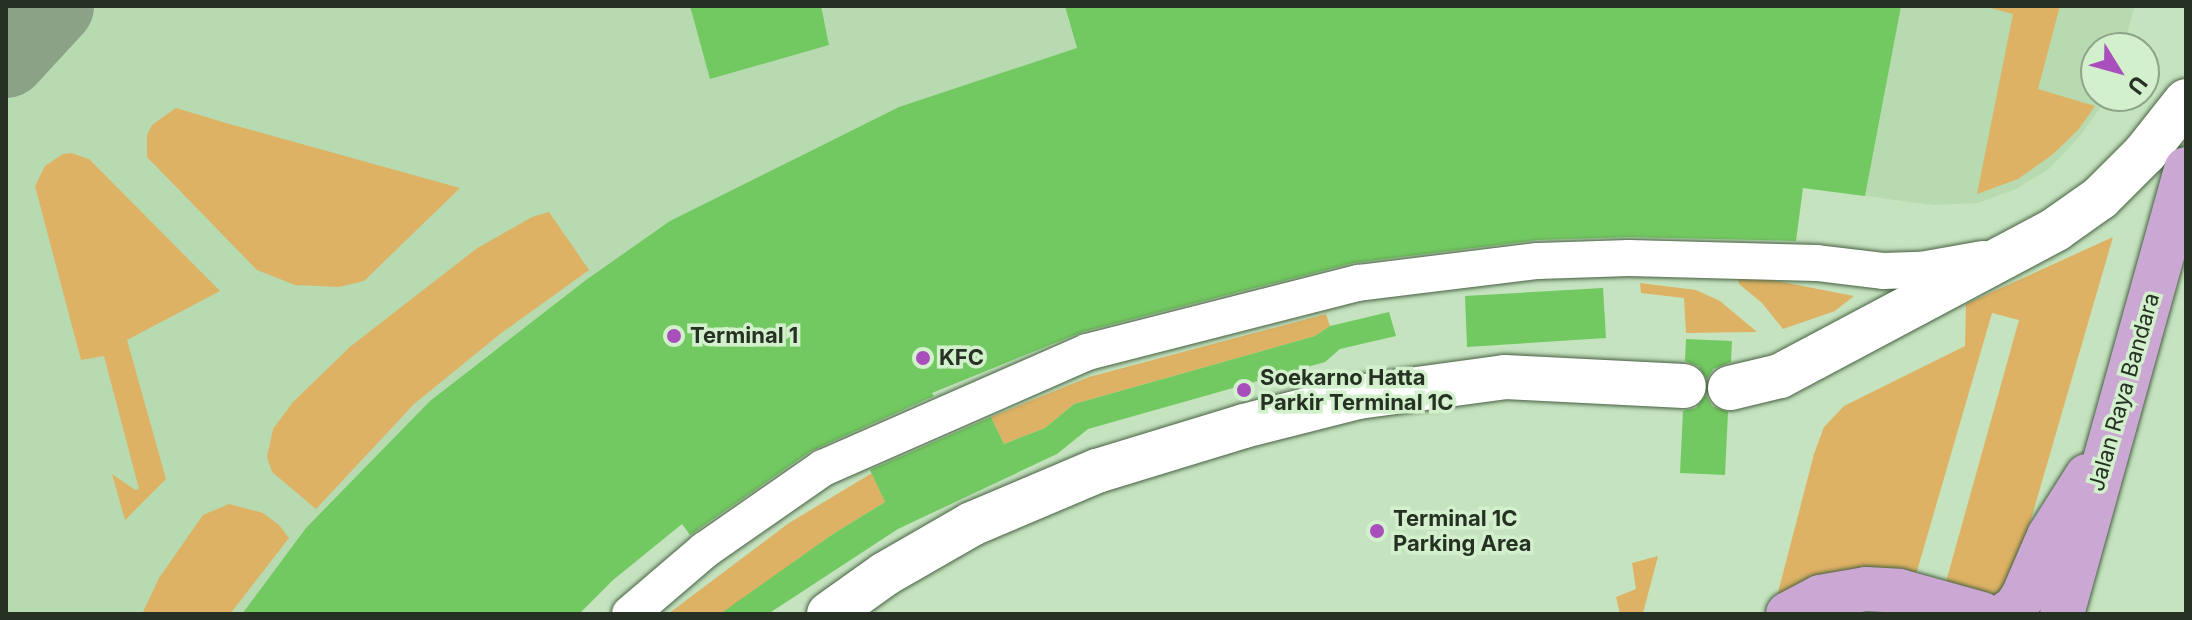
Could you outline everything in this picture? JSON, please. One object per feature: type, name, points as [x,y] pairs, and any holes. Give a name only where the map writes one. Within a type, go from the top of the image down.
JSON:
[{"type":"main road","name":"Jalan Raya Bandara","points":[[2062,614],[2186,169]]},
{"type":"main road","points":[[1788,614],[1820,597],[1846,591],[1899,591],[1986,613],[2015,608],[2049,536],[2110,441]]},
{"type":"street","points":[[1730,388],[1780,376],[2056,229],[2100,198],[2145,153],[2186,101]]},
{"type":"street","points":[[630,614],[705,550],[823,468],[1087,352],[1130,340],[1358,283],[1538,261],[1629,258],[1817,263],[1883,271],[1960,265],[2016,251]]},
{"type":"street","points":[[829,614],[885,574],[972,524],[1097,471],[1244,426],[1358,397],[1505,377],[1684,386]]},
{"type":"shaded area","points":[[6,6],[2135,6],[2128,32],[2080,32],[2080,112],[2097,112],[2049,169],[2014,190],[1977,203],[1934,205],[1803,188],[1651,141],[635,464],[682,524],[613,580],[579,614],[6,614]]},
{"type":"shaded area","points":[[1983,6],[2060,6],[2038,89],[2080,102],[2080,112],[2091,112],[2078,130],[2052,155],[2018,179],[1977,194],[2013,14]]},
{"type":"shaded area","points":[[176,108],[460,188],[364,281],[339,287],[295,285],[257,270],[147,157],[147,135],[152,125]]},
{"type":"shaded area","points":[[71,153],[89,159],[220,291],[127,340],[166,479],[125,520],[112,474],[135,490],[139,489],[104,356],[81,360],[35,186],[45,166],[63,154]]},
{"type":"shaded area","points":[[549,212],[589,270],[500,334],[414,404],[316,509],[272,472],[267,457],[273,429],[293,402],[351,346],[476,249],[532,217]]},
{"type":"shaded area","points":[[2113,237],[2007,602],[1944,589],[2019,320],[1992,313],[1915,578],[1775,604],[1814,454],[1824,427],[1844,406],[1965,346],[1966,304]]},
{"type":"shaded area","points":[[1745,275],[1854,296],[1835,311],[1783,329],[1762,303],[1739,284],[1738,279]]},
{"type":"shaded area","points":[[1640,283],[1696,290],[1720,301],[1757,332],[1686,333],[1684,298],[1641,293]]},
{"type":"shaded area","points":[[1326,314],[1330,326],[1315,336],[1074,404],[1045,428],[1004,444],[991,417],[1089,377]]},
{"type":"shaded area","points":[[872,473],[885,502],[833,534],[724,614],[668,614],[789,523]]},
{"type":"shaded area","points":[[229,504],[263,513],[279,525],[289,538],[230,614],[142,614],[159,578],[203,515]]},
{"type":"shaded area","points":[[1658,556],[1643,613],[1620,614],[1616,597],[1636,589],[1632,563]]},
{"type":"building","points":[[690,6],[821,6],[829,45],[710,79]]},
{"type":"building","name":"Terminal 1","points":[[1065,6],[1901,6],[1865,196],[1803,188],[1796,241],[1630,237],[1537,240],[1353,263],[1082,332],[932,393],[934,396],[811,451],[690,535],[682,524],[613,580],[579,614],[242,614],[306,528],[430,401],[586,280],[670,221],[899,107],[1077,48]]},
{"type":"building","points":[[1603,288],[1606,338],[1467,347],[1465,296]]},
{"type":"building","points":[[1389,312],[1396,336],[1340,349],[1325,362],[1088,429],[1057,454],[898,529],[768,614],[720,614],[833,534],[885,502],[870,470],[991,417],[1004,444],[1045,428],[1074,404],[1315,336],[1330,326]]},
{"type":"building","points":[[1686,339],[1732,341],[1731,362],[1713,369],[1707,379],[1698,366],[1685,361]]},
{"type":"building","points":[[1706,395],[1712,406],[1728,412],[1725,475],[1680,473],[1683,411],[1696,408]]},
{"type":"taxiway","points":[[6,58],[54,6]]},
{"type":"place","name":"Terminal 1","points":[[674,336]]},
{"type":"place","name":"KFC","points":[[923,358]]},
{"type":"place","name":"Soekarno Hatta Parkir Terminal 1C","points":[[1244,390]]},
{"type":"place","name":"Terminal 1C Parking Area","points":[[1377,531]]}]
